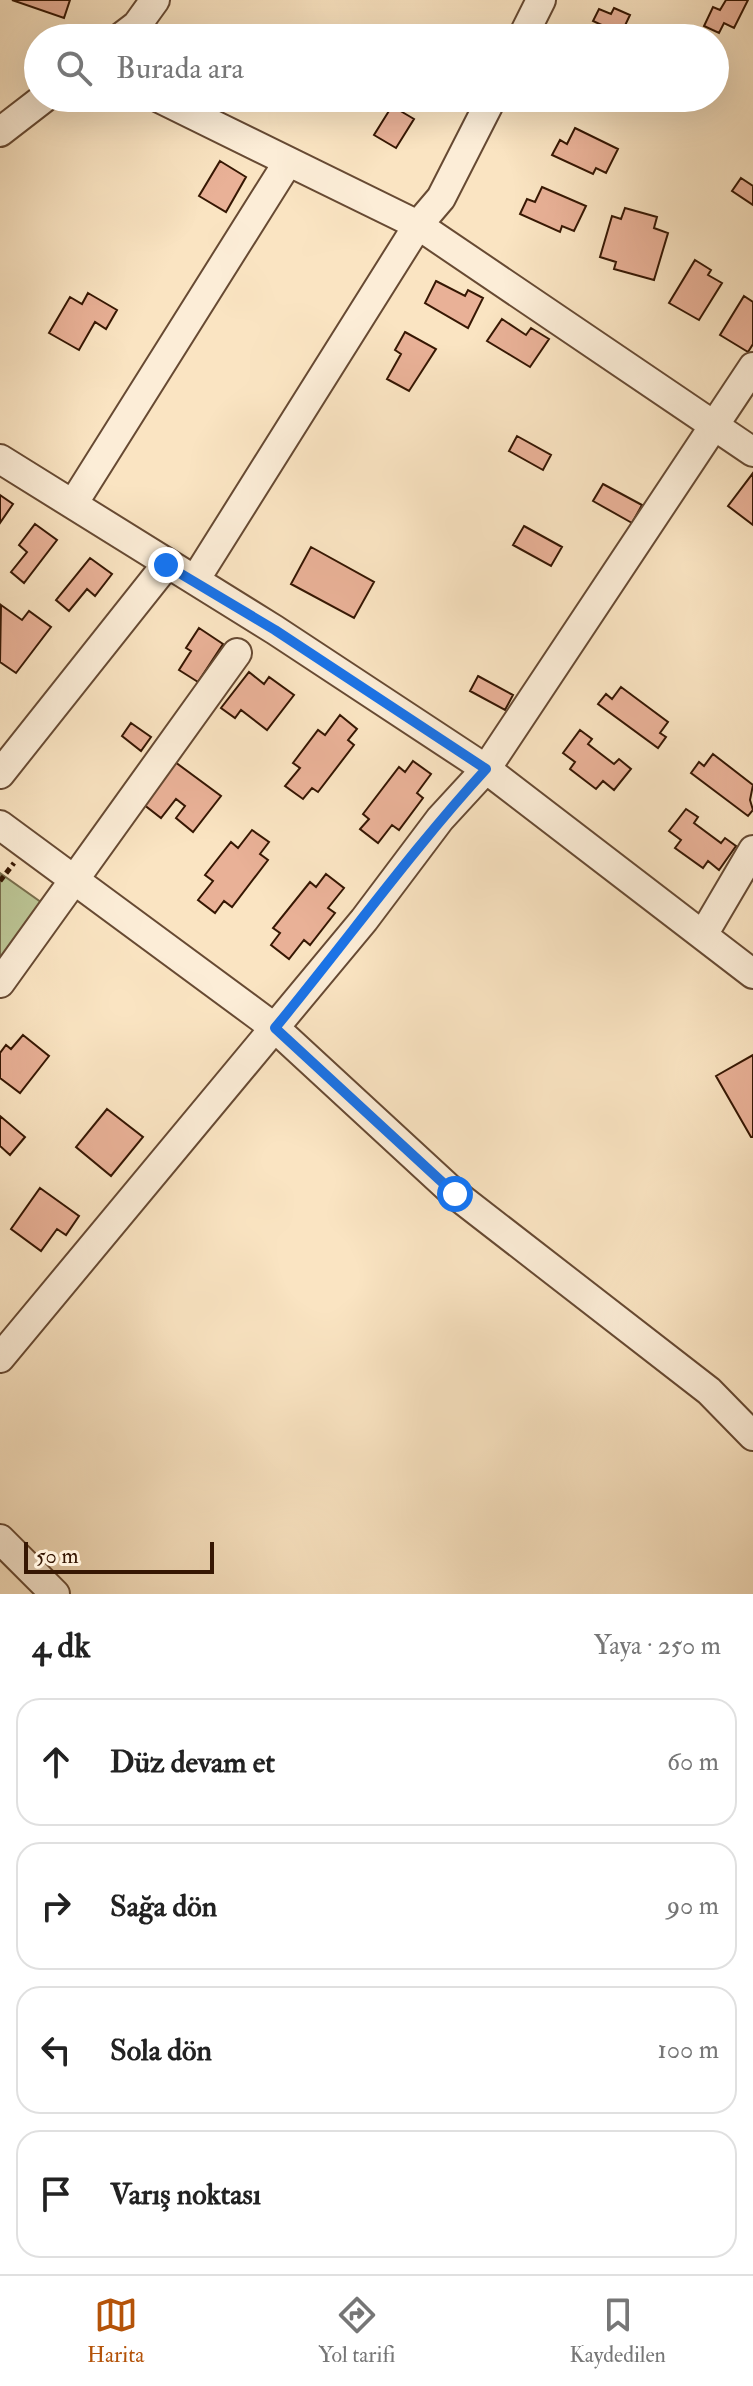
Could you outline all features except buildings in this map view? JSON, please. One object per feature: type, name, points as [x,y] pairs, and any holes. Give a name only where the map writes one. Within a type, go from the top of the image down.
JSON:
[{"type":"street","points":[[138,24],[155,0]]},
{"type":"street","points":[[529,24],[541,0]]},
{"type":"street","points":[[0,132],[26,112]]},
{"type":"street","points":[[187,112],[418,225],[753,452]]},
{"type":"street","points":[[195,580],[418,225],[441,198],[485,112]]},
{"type":"street","points":[[73,504],[288,162]]},
{"type":"street","points":[[0,1358],[364,920],[440,819],[486,769],[753,367]]},
{"type":"street","points":[[0,459],[166,565],[195,580],[486,769],[753,974]]},
{"type":"street","points":[[0,774],[166,565]]},
{"type":"street","points":[[0,983],[237,653]]},
{"type":"street","points":[[0,825],[275,1028],[455,1194],[709,1391],[753,1436]]},
{"type":"street","points":[[703,935],[753,850]]},
{"type":"street","points":[[0,1539],[55,1594]]},
{"type":"green space","points":[[0,873],[45,905],[0,965]]},
{"type":"route","points":[[166,565],[275,630],[486,769],[440,819],[364,920],[275,1028],[455,1194]]}]
